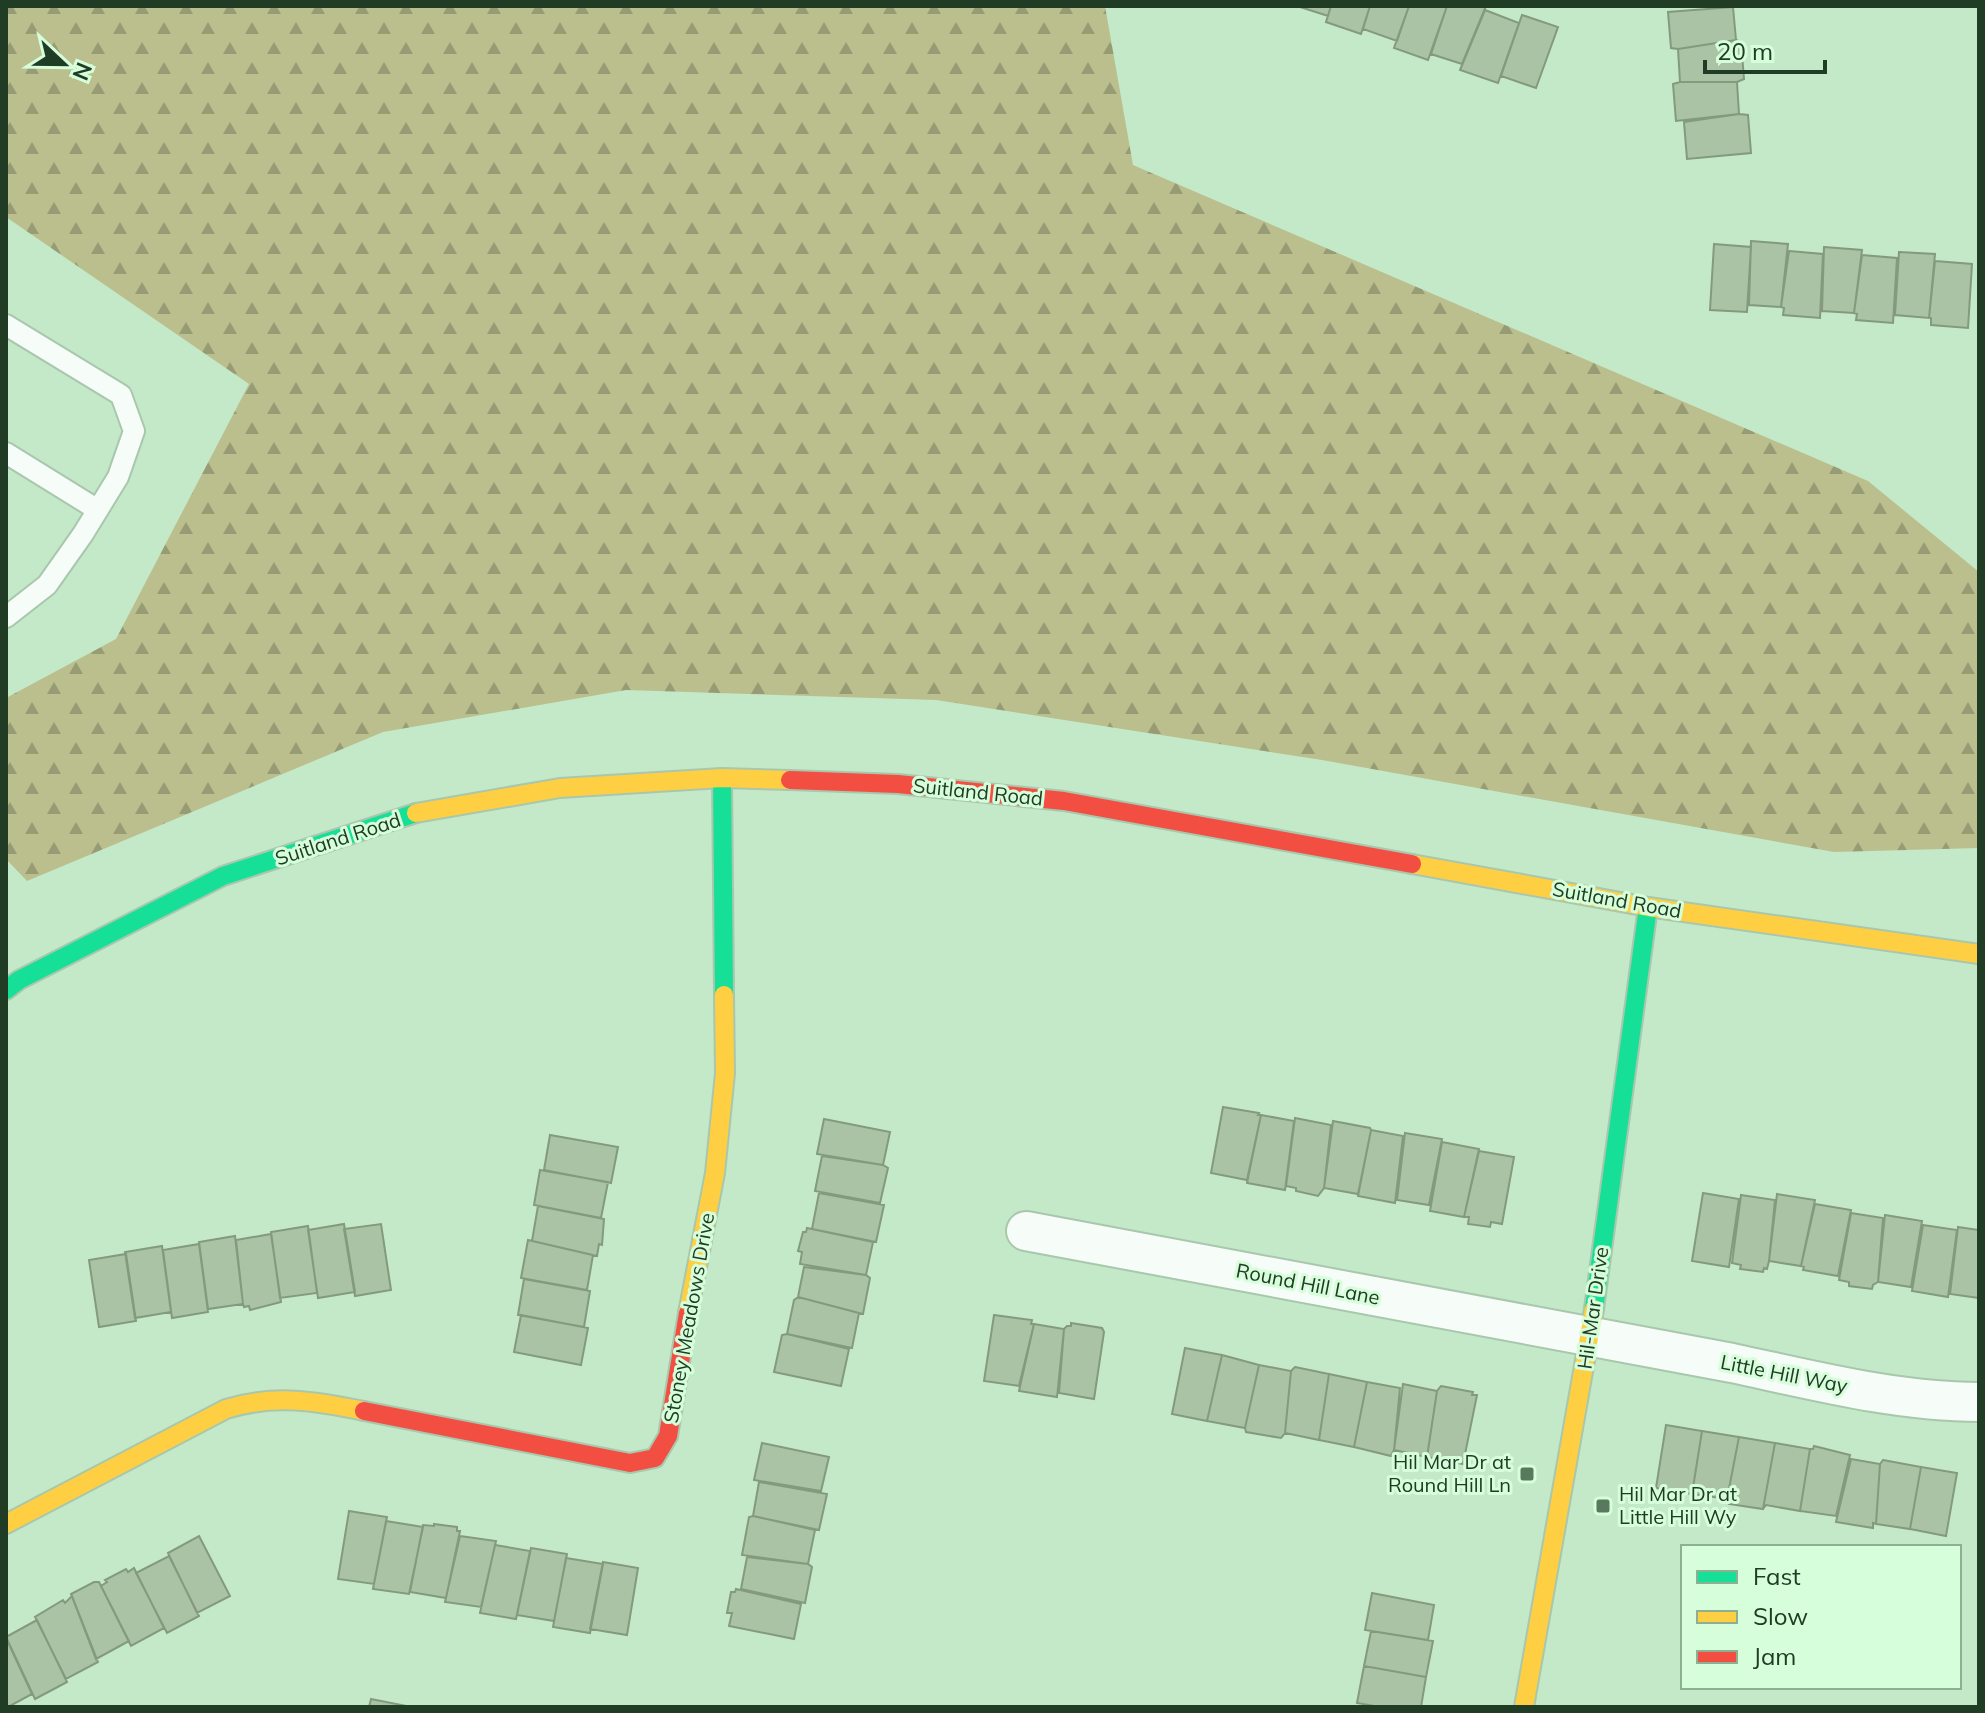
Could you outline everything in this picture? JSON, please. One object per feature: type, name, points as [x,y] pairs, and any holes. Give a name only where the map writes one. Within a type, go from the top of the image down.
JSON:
[{"type":"street","name":"Suitland Road","points":[[10,979],[223,876],[421,812],[560,788],[722,778],[898,784],[1064,801],[1648,907],[1979,954]]},
{"type":"street","name":"Stoney Meadows Drive","points":[[6,1524],[212,1414],[246,1401],[275,1397],[315,1401],[630,1463],[655,1458],[668,1436],[715,1173],[724,1087],[722,778]]},
{"type":"street","name":"Hil-Mar Drive","points":[[1524,1707],[1590,1337],[1648,907]]},
{"type":"street","name":"Round Hill Lane","points":[[1026,1231],[1590,1337]]},
{"type":"street","name":"Little Hill Way","points":[[1590,1337],[1823,1382],[1949,1402],[1979,1402]]},
{"type":"lane","points":[[6,325],[121,395],[134,431],[118,477],[47,585],[6,617]]},
{"type":"lane","points":[[6,453],[98,510]]},
{"type":"green space","points":[[6,6],[1105,6],[1133,165],[1868,481],[1979,572],[1979,848],[1834,852],[1322,760],[936,700],[626,690],[383,732],[27,881],[6,859],[6,698],[116,639],[249,384],[6,217]]},
{"type":"building","points":[[1297,6],[1331,6],[1328,16]]},
{"type":"building","points":[[1331,6],[1370,6],[1361,34],[1326,22]]},
{"type":"building","points":[[1370,6],[1409,6],[1397,41],[1363,29]]},
{"type":"building","points":[[1409,6],[1447,6],[1428,60],[1394,48]]},
{"type":"building","points":[[1447,6],[1486,6],[1462,64],[1431,54]]},
{"type":"building","points":[[1733,7],[1736,40],[1671,48],[1668,12]]},
{"type":"building","points":[[1485,10],[1519,23],[1498,83],[1460,70]]},
{"type":"building","points":[[1522,15],[1558,27],[1536,88],[1501,76]]},
{"type":"building","points":[[1736,40],[1741,42],[1744,79],[1737,82],[1680,82],[1678,49]]},
{"type":"building","points":[[1737,82],[1739,114],[1676,121],[1673,84]]},
{"type":"building","points":[[1748,115],[1751,153],[1687,159],[1684,122]]},
{"type":"building","points":[[1751,241],[1788,244],[1781,307],[1749,305]]},
{"type":"building","points":[[1714,244],[1751,247],[1747,312],[1710,310]]},
{"type":"building","points":[[1824,247],[1862,250],[1854,313],[1822,311]]},
{"type":"building","points":[[1789,251],[1823,254],[1820,318],[1783,315],[1784,308],[1781,307]]},
{"type":"building","points":[[1899,252],[1935,254],[1929,318],[1895,315]]},
{"type":"building","points":[[1862,255],[1897,258],[1893,323],[1856,320],[1857,314],[1854,313]]},
{"type":"building","points":[[1935,261],[1972,264],[1968,328],[1931,325],[1929,318]]},
{"type":"building","points":[[1223,1107],[1261,1115],[1247,1180],[1211,1173]]},
{"type":"building","points":[[1261,1115],[1294,1121],[1285,1190],[1247,1183]]},
{"type":"building","points":[[1295,1118],[1331,1125],[1324,1188],[1318,1196],[1286,1186]]},
{"type":"building","points":[[824,1119],[890,1132],[883,1165],[817,1154]]},
{"type":"building","points":[[1333,1121],[1371,1130],[1358,1194],[1324,1188]]},
{"type":"building","points":[[1371,1130],[1403,1136],[1395,1203],[1358,1196]]},
{"type":"building","points":[[1405,1133],[1442,1139],[1429,1205],[1397,1200]]},
{"type":"building","points":[[550,1135],[618,1147],[611,1183],[544,1170]]},
{"type":"building","points":[[1442,1142],[1479,1149],[1464,1217],[1430,1211]]},
{"type":"building","points":[[1479,1151],[1514,1157],[1502,1224],[1491,1222],[1490,1227],[1468,1224],[1469,1217],[1464,1217]]},
{"type":"building","points":[[822,1156],[888,1168],[880,1203],[815,1191]]},
{"type":"building","points":[[540,1170],[608,1182],[601,1218],[534,1205]]},
{"type":"building","points":[[819,1193],[884,1205],[876,1242],[812,1229]]},
{"type":"building","points":[[1703,1193],[1739,1199],[1729,1267],[1692,1261]]},
{"type":"building","points":[[1777,1194],[1815,1200],[1801,1266],[1769,1261]]},
{"type":"building","points":[[1741,1195],[1775,1200],[1769,1261],[1763,1272],[1740,1269],[1741,1265],[1732,1263]]},
{"type":"building","points":[[1815,1204],[1851,1210],[1838,1276],[1803,1270],[1801,1266]]},
{"type":"building","points":[[538,1206],[604,1219],[602,1245],[599,1244],[597,1256],[532,1241]]},
{"type":"building","points":[[1851,1213],[1883,1218],[1878,1282],[1872,1289],[1849,1286],[1849,1282],[1839,1280]]},
{"type":"building","points":[[1885,1215],[1922,1221],[1911,1287],[1878,1282]]},
{"type":"building","points":[[344,1224],[355,1292],[318,1298],[308,1230]]},
{"type":"building","points":[[381,1224],[391,1290],[355,1296],[344,1229]]},
{"type":"building","points":[[1923,1225],[1957,1230],[1948,1297],[1912,1291]]},
{"type":"building","points":[[308,1226],[317,1293],[280,1298],[271,1232]]},
{"type":"building","points":[[1958,1227],[1979,1230],[1979,1298],[1950,1294]]},
{"type":"building","points":[[807,1228],[873,1242],[866,1275],[800,1264],[802,1252],[798,1251]]},
{"type":"building","points":[[271,1234],[281,1302],[250,1310],[243,1304],[236,1240]]},
{"type":"building","points":[[235,1236],[243,1304],[208,1309],[199,1242]]},
{"type":"building","points":[[528,1240],[593,1255],[587,1290],[521,1278]]},
{"type":"building","points":[[199,1244],[208,1312],[172,1318],[163,1250]]},
{"type":"building","points":[[162,1246],[171,1312],[135,1318],[125,1252]]},
{"type":"building","points":[[126,1254],[136,1321],[99,1327],[89,1260]]},
{"type":"building","points":[[804,1267],[870,1278],[863,1314],[798,1297]]},
{"type":"building","points":[[524,1279],[590,1291],[584,1327],[518,1315]]},
{"type":"building","points":[[798,1297],[859,1313],[852,1348],[787,1334],[794,1300]]},
{"type":"building","points":[[521,1315],[588,1328],[581,1365],[514,1352]]},
{"type":"building","points":[[994,1315],[1032,1320],[1031,1324],[1034,1324],[1019,1386],[984,1381]]},
{"type":"building","points":[[1071,1323],[1102,1328],[1104,1332],[1094,1399],[1059,1393],[1064,1329]]},
{"type":"building","points":[[1034,1324],[1064,1329],[1057,1397],[1019,1391]]},
{"type":"building","points":[[782,1335],[849,1349],[841,1386],[774,1372]]},
{"type":"building","points":[[1185,1348],[1222,1355],[1207,1421],[1172,1414]]},
{"type":"building","points":[[1222,1355],[1259,1365],[1245,1428],[1207,1421]]},
{"type":"building","points":[[1259,1365],[1291,1371],[1285,1433],[1281,1438],[1246,1432]]},
{"type":"building","points":[[1295,1367],[1329,1374],[1319,1440],[1285,1433],[1291,1371]]},
{"type":"building","points":[[1329,1374],[1367,1382],[1354,1447],[1319,1440]]},
{"type":"building","points":[[1367,1382],[1400,1388],[1391,1456],[1354,1447]]},
{"type":"building","points":[[1403,1384],[1437,1391],[1427,1457],[1394,1450]]},
{"type":"building","points":[[1441,1386],[1477,1395],[1463,1464],[1427,1457],[1437,1391]]},
{"type":"building","points":[[1666,1425],[1702,1431],[1692,1494],[1656,1488]]},
{"type":"building","points":[[1702,1431],[1739,1437],[1727,1499],[1692,1494]]},
{"type":"building","points":[[1739,1437],[1775,1443],[1763,1509],[1729,1504],[1730,1500],[1727,1499]]},
{"type":"building","points":[[762,1443],[829,1457],[821,1491],[754,1480]]},
{"type":"building","points":[[1775,1443],[1810,1449],[1800,1511],[1766,1505],[1763,1509]]},
{"type":"building","points":[[1814,1446],[1850,1455],[1836,1516],[1800,1511],[1810,1449]]},
{"type":"building","points":[[1851,1459],[1880,1464],[1876,1524],[1873,1523],[1873,1528],[1836,1522]]},
{"type":"building","points":[[1883,1460],[1921,1467],[1910,1529],[1876,1524],[1880,1464]]},
{"type":"building","points":[[1921,1467],[1957,1473],[1946,1536],[1910,1529]]},
{"type":"building","points":[[759,1482],[827,1494],[819,1530],[753,1516]]},
{"type":"building","points":[[349,1511],[387,1517],[374,1584],[338,1579]]},
{"type":"building","points":[[749,1517],[815,1530],[808,1564],[742,1555]]},
{"type":"building","points":[[386,1521],[423,1527],[409,1594],[373,1589]]},
{"type":"building","points":[[423,1525],[457,1527],[460,1531],[446,1598],[410,1592]]},
{"type":"building","points":[[199,1536],[230,1596],[197,1613],[168,1553]]},
{"type":"building","points":[[460,1536],[496,1541],[481,1607],[445,1602]]},
{"type":"building","points":[[495,1545],[530,1551],[516,1619],[480,1613]]},
{"type":"building","points":[[531,1548],[567,1554],[554,1621],[517,1615]]},
{"type":"building","points":[[169,1556],[199,1616],[167,1633],[136,1573]]},
{"type":"building","points":[[747,1557],[812,1567],[805,1603],[741,1589]]},
{"type":"building","points":[[566,1558],[603,1564],[590,1633],[553,1627]]},
{"type":"building","points":[[603,1562],[638,1568],[627,1635],[590,1629]]},
{"type":"building","points":[[134,1568],[164,1628],[131,1646],[101,1586],[107,1582],[105,1580]]},
{"type":"building","points":[[99,1582],[129,1641],[96,1659],[71,1594]]},
{"type":"building","points":[[736,1589],[801,1604],[794,1639],[729,1626],[732,1613],[727,1613],[731,1592]]},
{"type":"building","points":[[1372,1593],[1434,1605],[1428,1640],[1365,1630]]},
{"type":"building","points":[[72,1596],[98,1662],[66,1679],[35,1617],[63,1600],[65,1603]]},
{"type":"building","points":[[37,1620],[67,1682],[35,1699],[6,1637]]},
{"type":"building","points":[[1371,1631],[1433,1641],[1426,1677],[1364,1666]]},
{"type":"building","points":[[6,1638],[32,1694],[8,1707],[6,1707]]},
{"type":"building","points":[[1364,1666],[1426,1677],[1421,1707],[1380,1707],[1357,1703]]},
{"type":"building","points":[[371,1699],[407,1706],[369,1707]]},
{"type":"traffic: fast","points":[[722,778],[724,995]]},
{"type":"traffic: fast","points":[[6,990],[19,980],[223,876],[416,813]]},
{"type":"traffic: fast","points":[[1594,1309],[1648,907]]},
{"type":"traffic: slow","points":[[416,813],[560,788],[722,778],[790,780]]},
{"type":"traffic: slow","points":[[1412,864],[1648,907],[1979,954]]},
{"type":"traffic: slow","points":[[688,1313],[715,1173],[725,1073],[724,995]]},
{"type":"traffic: slow","points":[[1524,1707],[1594,1309]]},
{"type":"traffic: slow","points":[[6,1524],[226,1409],[278,1400],[329,1404],[364,1411]]},
{"type":"traffic: jam","points":[[790,780],[898,784],[1064,801],[1412,864]]},
{"type":"traffic: jam","points":[[364,1411],[630,1463],[655,1458],[668,1436],[688,1313]]},
{"type":"place","name":"Hil Mar Dr at Round Hill Ln","points":[[1527,1474]]},
{"type":"place","name":"Hil Mar Dr at Little Hill Wy","points":[[1603,1506]]}]
